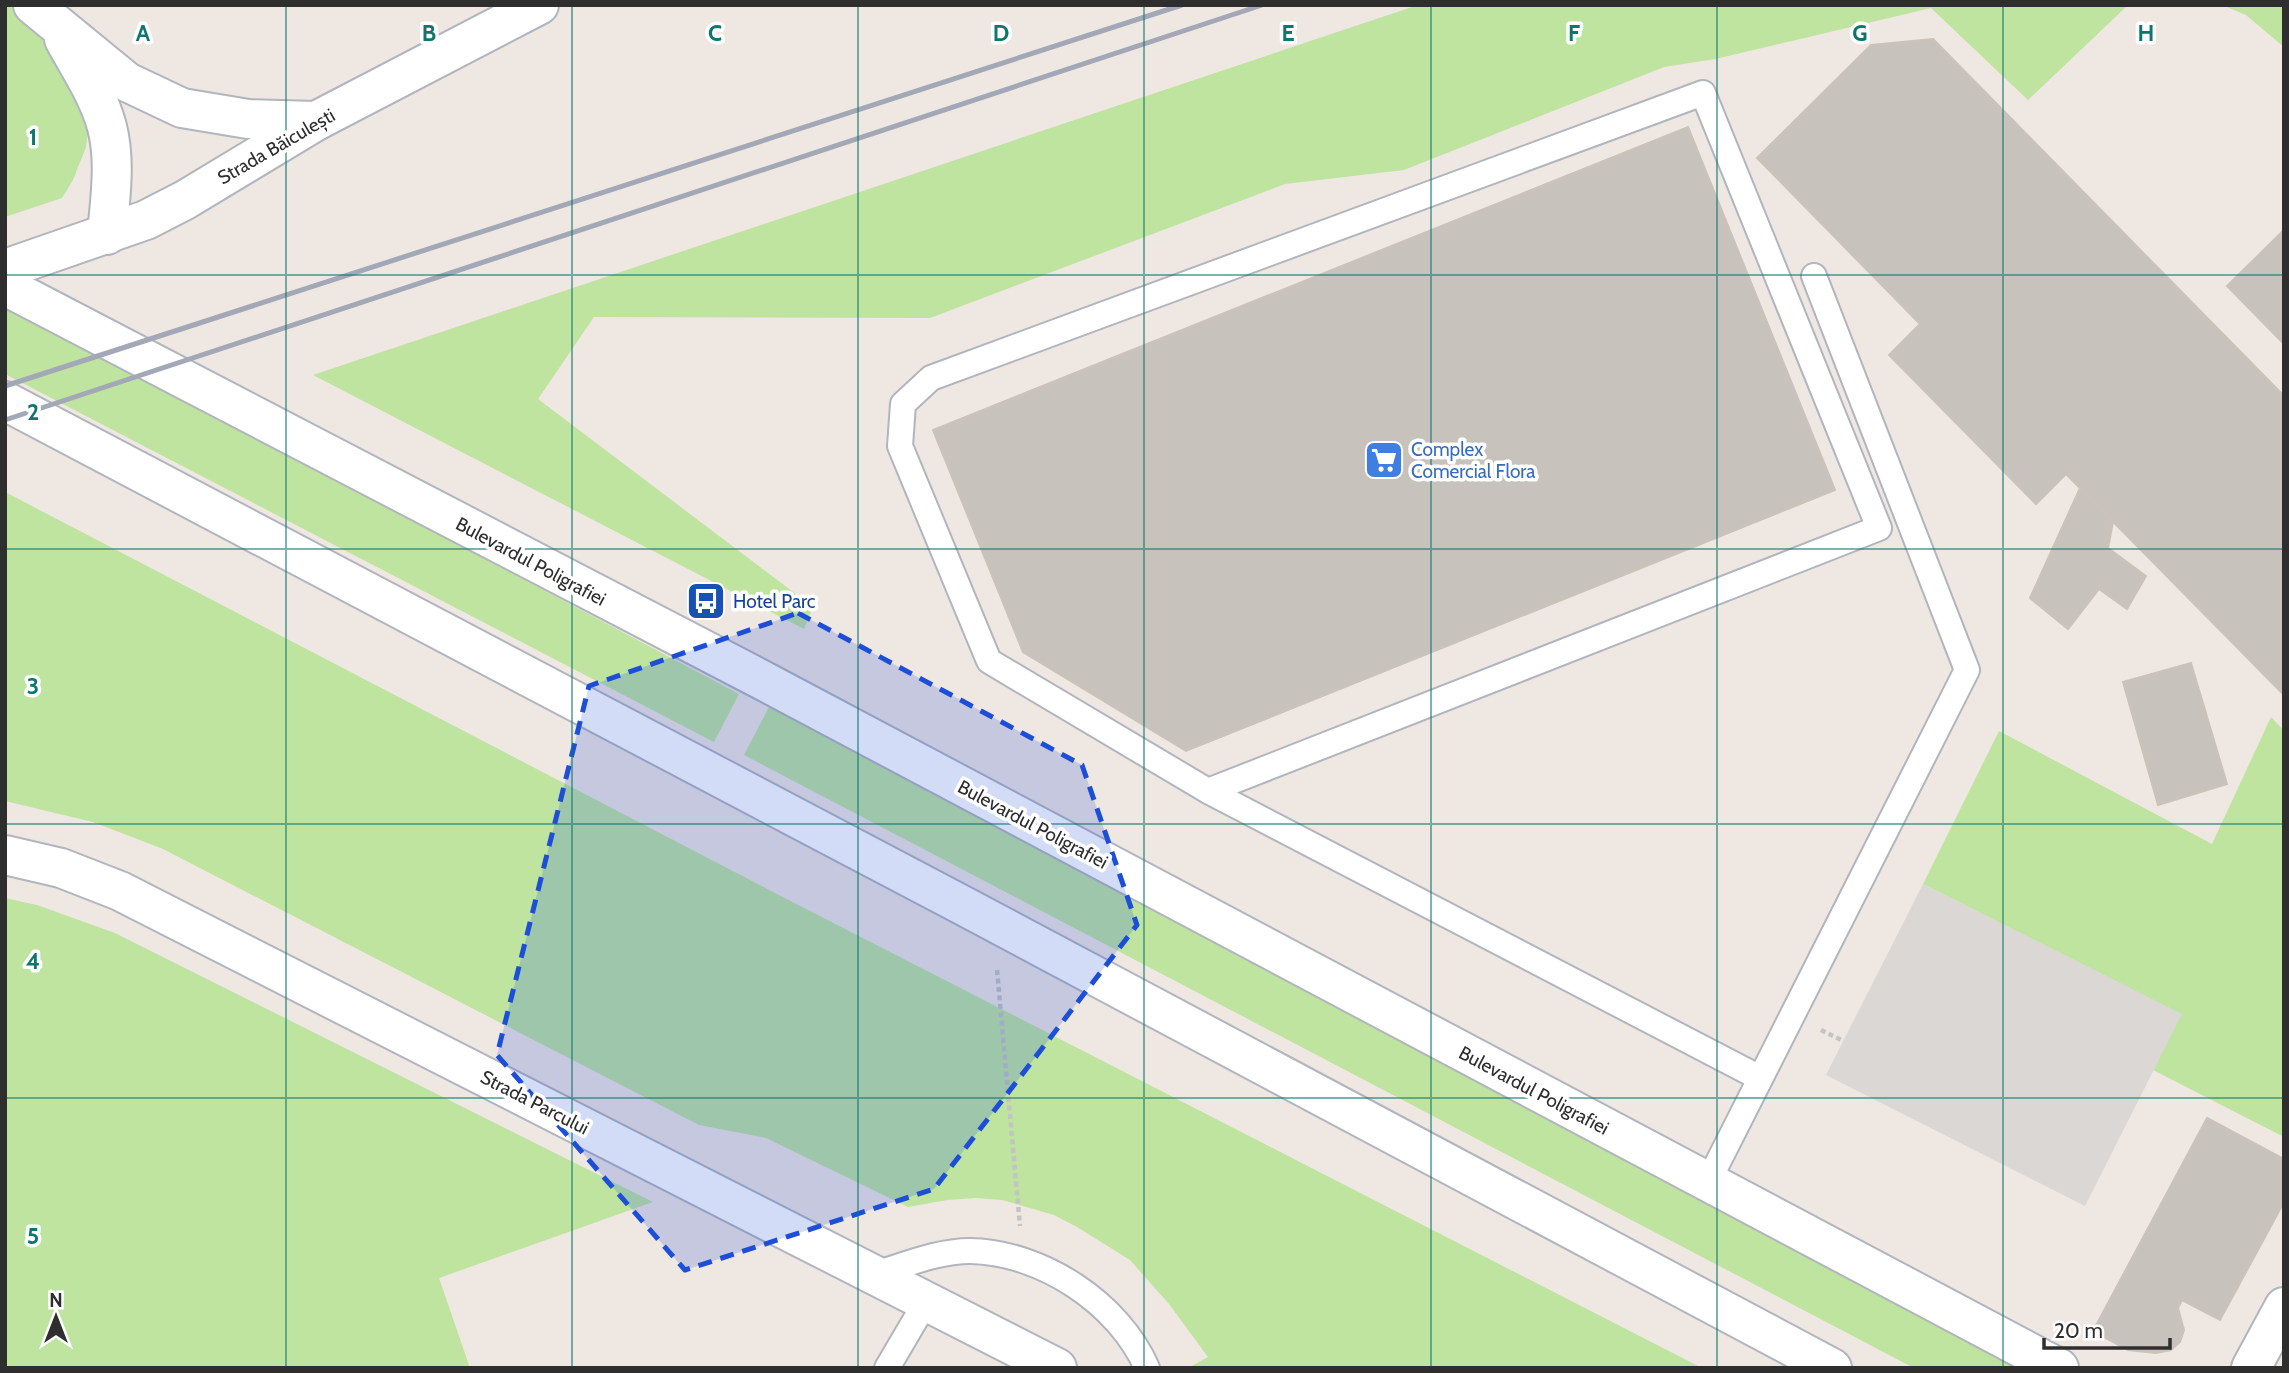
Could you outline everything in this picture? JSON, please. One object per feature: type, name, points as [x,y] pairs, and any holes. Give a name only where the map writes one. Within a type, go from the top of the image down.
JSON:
[{"type":"main road","name":"Strada Băiculești","points":[[5,270],[146,220],[185,200],[316,121],[539,5]]},
{"type":"main road","points":[[44,14],[127,82],[182,108],[248,119],[316,121]]},
{"type":"main road","points":[[44,14],[97,101],[108,128],[112,187],[100,237]]},
{"type":"main road","name":"Bulevardul Poligrafiei","points":[[5,285],[786,693],[2059,1368]]},
{"type":"main road","points":[[5,401],[992,921],[1832,1368]]},
{"type":"main road","name":"Strada Parcului","points":[[5,855],[61,867],[120,891],[1057,1368]]},
{"type":"main road","points":[[2251,1368],[2284,1307]]},
{"type":"lane","points":[[1208,791],[1879,528],[1703,93],[931,378],[903,404],[900,446],[989,661],[1208,791],[1760,1078]]},
{"type":"lane","points":[[1708,1182],[1967,670],[1814,276]]},
{"type":"lane","points":[[875,1274],[945,1253],[969,1251],[995,1254],[1023,1262],[1052,1273],[1087,1295],[1124,1329],[1147,1368]]},
{"type":"lane","points":[[887,1368],[927,1300]]},
{"type":"path","points":[[992,921],[1023,1262]]},
{"type":"highlighted area","points":[[798,613],[1082,765],[1137,925],[934,1189],[685,1270],[497,1055],[589,686]]},
{"type":"green space","points":[[5,5],[12,5],[41,26],[90,115],[86,147],[73,180],[62,198],[5,217]]},
{"type":"green space","points":[[1418,5],[2132,5],[2127,6],[2028,100],[1931,8],[1715,59],[1664,67],[1404,170],[1285,184],[930,318],[594,317],[538,399],[813,607],[804,629],[313,375]]},
{"type":"green space","points":[[2222,5],[2284,5],[2284,47],[2246,15]]},
{"type":"green space","points":[[5,304],[739,694],[714,742],[5,374]]},
{"type":"green space","points":[[5,492],[771,891],[1702,1368],[1188,1368],[1208,1357],[1169,1304],[1130,1260],[1054,1215],[1002,1200],[976,1198],[908,1207],[766,1138],[699,1125],[163,849],[93,822],[5,801]]},
{"type":"green space","points":[[770,705],[2033,1368],[1914,1368],[744,755]]},
{"type":"green space","points":[[2271,717],[2284,731],[2284,1137],[2153,1070],[2181,1014],[1923,884],[1999,731],[2212,844]]},
{"type":"green space","points":[[5,898],[37,905],[115,933],[653,1202],[439,1278],[470,1368],[5,1368]]},
{"type":"shaded area","points":[[1923,884],[2182,1014],[2085,1206],[1826,1075]]},
{"type":"building","points":[[1933,39],[2284,396],[2284,695],[2066,474],[2036,504],[1889,355],[1920,324],[1757,158],[1871,45]]},
{"type":"building","name":"Complex Comercial Flora","points":[[1688,127],[1835,490],[1186,751],[1023,652],[933,430]]},
{"type":"building","points":[[2284,230],[2284,344],[2227,286]]},
{"type":"building","points":[[2080,488],[2113,522],[2108,548],[2146,576],[2127,609],[2099,589],[2068,629],[2030,598]]},
{"type":"building","points":[[2191,663],[2227,784],[2158,805],[2123,682]]},
{"type":"building","points":[[2207,1118],[2284,1159],[2284,1202],[2220,1320],[2182,1300],[2178,1308],[2184,1330],[2180,1342],[2171,1350],[2156,1353],[2128,1350],[2093,1331]]},
{"type":"railway","points":[[5,386],[1182,5]]},
{"type":"railway","points":[[5,420],[1262,5]]},
{"type":"place","name":"Complex Comercial Flora","points":[[1384,460]]},
{"type":"place","name":"Hotel Parc","points":[[706,601]]}]
